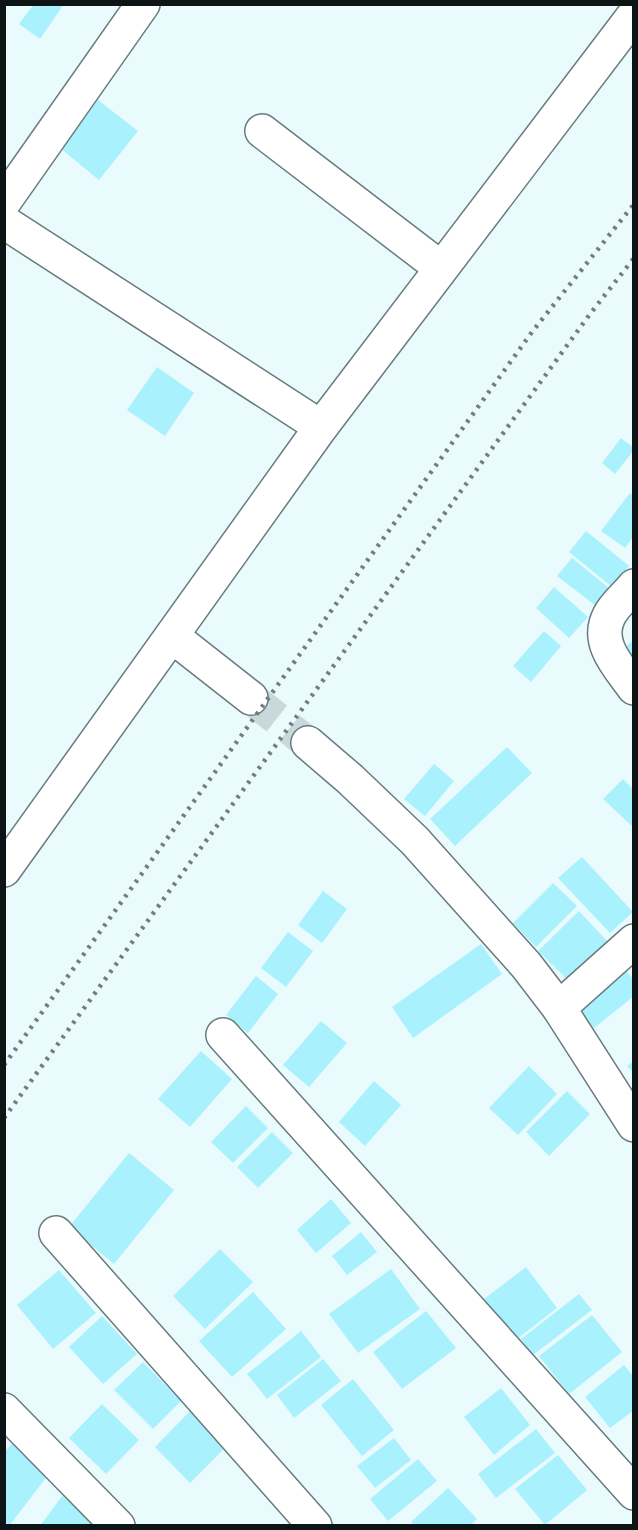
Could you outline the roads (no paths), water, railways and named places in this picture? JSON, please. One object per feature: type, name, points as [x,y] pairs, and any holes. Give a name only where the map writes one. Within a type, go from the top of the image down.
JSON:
[{"type":"street","points":[[4,201],[143,4]]},
{"type":"street","points":[[4,870],[321,427],[633,15]]},
{"type":"street","points":[[262,131],[441,268]]},
{"type":"street","points":[[4,222],[321,427]]},
{"type":"street","points":[[633,586],[609,614],[603,630],[605,646],[633,688]]},
{"type":"street","points":[[172,636],[251,698]]},
{"type":"street","points":[[308,743],[350,778],[415,840],[526,965],[559,1008],[633,1125]]},
{"type":"street","points":[[559,1008],[633,941]]},
{"type":"street","points":[[223,1035],[633,1493]]},
{"type":"street","points":[[56,1233],[315,1526]]},
{"type":"street","points":[[4,1410],[118,1526]]},
{"type":"tunnel","points":[[251,698],[308,743]]},
{"type":"railway","points":[[4,1065],[532,332],[634,204]]},
{"type":"railway","points":[[4,1118],[590,314],[634,258]]}]
